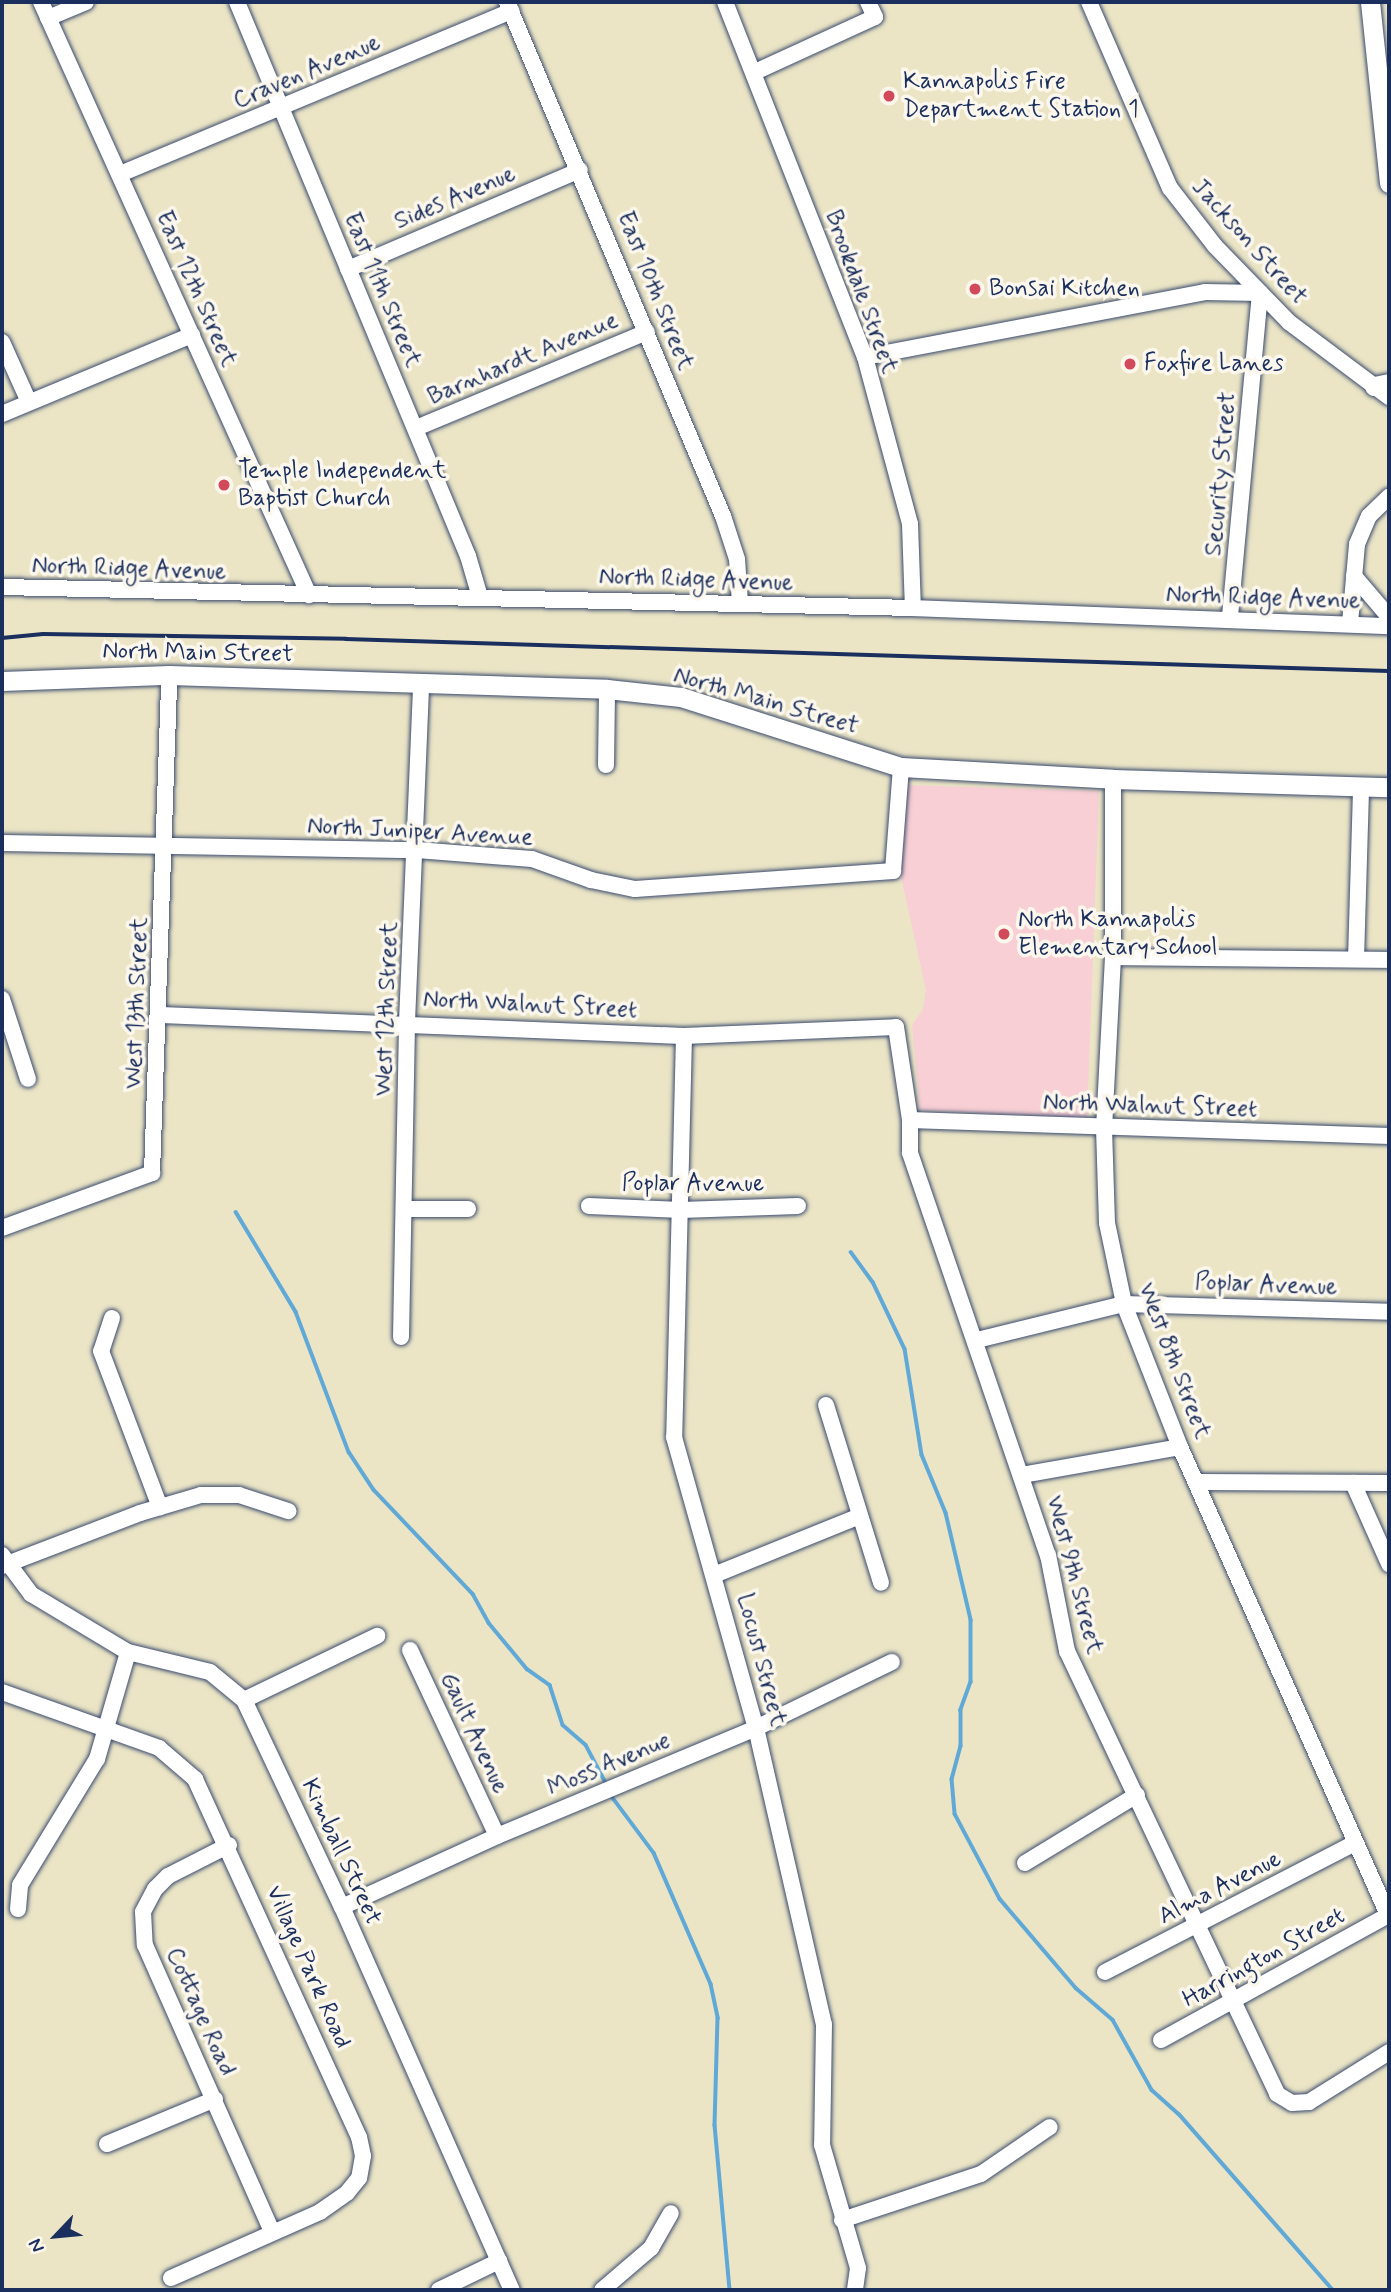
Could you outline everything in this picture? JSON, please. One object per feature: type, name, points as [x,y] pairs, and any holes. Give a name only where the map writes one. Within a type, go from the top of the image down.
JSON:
[{"type":"main road","points":[[1370,2],[1389,183]]},
{"type":"main road","name":"North Main Street","points":[[2,681],[169,675],[607,689],[681,697],[901,767],[1113,779],[1389,787]]},
{"type":"street","name":"East 12th Street","points":[[41,2],[309,595]]},
{"type":"street","points":[[48,18],[86,2]]},
{"type":"street","name":"East 11th Street","points":[[237,2],[416,428],[480,597]]},
{"type":"street","name":"Brookdale Street","points":[[725,2],[755,72],[865,357],[910,524],[913,608]]},
{"type":"street","points":[[755,72],[875,17],[868,2]]},
{"type":"street","name":"Jackson Street","points":[[1089,2],[1170,188],[1215,246],[1290,323],[1384,389]]},
{"type":"street","name":"Craven Avenue","points":[[120,174],[281,108],[509,6]]},
{"type":"street","name":"East 10th Street","points":[[509,6],[723,516],[737,559],[740,603]]},
{"type":"street","name":"Sides Avenue","points":[[348,269],[580,170]]},
{"type":"street","points":[[865,357],[1205,292],[1260,293]]},
{"type":"street","name":"Security Street","points":[[1230,618],[1260,293]]},
{"type":"street","name":"Barnhardt Avenue","points":[[416,428],[647,332]]},
{"type":"street","points":[[2,414],[192,335]]},
{"type":"street","points":[[2,342],[29,402]]},
{"type":"street","points":[[1350,623],[1362,529],[1389,497]]},
{"type":"street","points":[[1354,576],[1389,617]]},
{"type":"street","name":"North Ridge Avenue","points":[[2,587],[740,603],[1230,618],[1389,626]]},
{"type":"street","name":"West 13th Street","points":[[2,1228],[152,1172],[161,1015],[169,675]]},
{"type":"street","name":"West 12th Street","points":[[401,1337],[406,1209],[407,1022],[417,850],[421,682]]},
{"type":"street","points":[[606,765],[607,689]]},
{"type":"street","name":"North Juniper Avenue","points":[[2,843],[417,850],[532,859],[591,880],[635,889],[893,872],[901,767]]},
{"type":"street","name":"West 8th Street","points":[[1113,779],[1112,957],[1104,1128],[1107,1223],[1124,1304],[1180,1447],[1199,1482],[1389,1916]]},
{"type":"street","points":[[1356,959],[1361,787]]},
{"type":"street","points":[[1112,957],[1389,960]]},
{"type":"street","points":[[2,999],[27,1079]]},
{"type":"street","name":"North Walnut Street","points":[[161,1015],[407,1022],[684,1036],[896,1027]]},
{"type":"street","name":"West 9th Street","points":[[896,1027],[910,1120],[910,1153],[977,1340],[1048,1555],[1067,1651],[1235,1999],[1277,2094],[1292,2103],[1309,2102],[1389,2052]]},
{"type":"street","name":"Locust Street","points":[[684,1036],[674,1437],[756,1728],[824,2024],[822,2145],[858,2268],[855,2290]]},
{"type":"street","name":"North Walnut Street","points":[[910,1120],[1389,1136]]},
{"type":"street","name":"Poplar Avenue","points":[[589,1206],[681,1210],[798,1206]]},
{"type":"street","points":[[406,1209],[468,1209]]},
{"type":"street","name":"Poplar Avenue","points":[[977,1340],[1124,1304],[1389,1312]]},
{"type":"street","points":[[112,1318],[100,1352],[160,1507]]},
{"type":"street","points":[[826,1405],[881,1584]]},
{"type":"street","points":[[1022,1475],[1180,1447]]},
{"type":"street","points":[[1199,1482],[1389,1482]]},
{"type":"street","points":[[1353,1483],[1389,1564]]},
{"type":"street","points":[[3,1561],[160,1507],[221,1492],[288,1511]]},
{"type":"street","points":[[714,1575],[860,1516]]},
{"type":"street","name":"Kimball Street","points":[[3,1561],[32,1594],[128,1652],[209,1672],[244,1700],[342,1907],[513,2290]]},
{"type":"street","points":[[244,1700],[377,1636]]},
{"type":"street","name":"Gault Avenue","points":[[410,1650],[497,1836]]},
{"type":"street","points":[[18,1909],[20,1885],[97,1759],[128,1652]]},
{"type":"street","name":"Moss Avenue","points":[[342,1907],[497,1836],[756,1728],[892,1662]]},
{"type":"street","name":"Village Park Road","points":[[2,1692],[105,1726],[159,1748],[195,1779],[229,1845],[359,2137],[363,2156],[359,2178],[347,2193],[320,2213],[171,2278]]},
{"type":"street","points":[[1025,1863],[1137,1795]]},
{"type":"street","name":"Alma Avenue","points":[[1105,1972],[1355,1843]]},
{"type":"street","name":"Cottage Road","points":[[229,1845],[168,1876],[143,1912],[145,1945],[272,2232]]},
{"type":"street","name":"Harrington Street","points":[[1161,2040],[1389,1916]]},
{"type":"street","points":[[107,2144],[215,2099]]},
{"type":"street","points":[[842,2220],[981,2174],[1050,2127]]},
{"type":"street","points":[[602,2290],[652,2248],[671,2213]]},
{"type":"street","points":[[439,2290],[499,2261]]},
{"type":"shaded area","name":"North Kannapolis Elementary School","points":[[904,785],[1099,791],[1087,1118],[920,1110],[912,1025],[923,1009],[926,990],[901,877]]},
{"type":"waterway","points":[[236,1212],[296,1312],[349,1452],[374,1490],[473,1594],[489,1623],[527,1669],[550,1685],[563,1725],[586,1745],[605,1781]]},
{"type":"waterway","points":[[851,1252],[873,1282],[905,1349],[922,1455],[946,1513],[971,1620],[971,1682],[961,1710],[961,1746],[952,1779],[955,1814],[1000,1899],[1076,1988],[1113,2020],[1152,2090],[1179,2114],[1333,2290]]},
{"type":"waterway","points":[[613,1798],[654,1853],[711,1984],[718,2018],[715,2125],[730,2290]]},
{"type":"railway","points":[[2,638],[43,634],[346,639],[1389,671]]},
{"type":"place","name":"Kannapolis Fire Department Station 1","points":[[889,96]]},
{"type":"place","name":"Bonsai Kitchen","points":[[975,289]]},
{"type":"place","name":"Foxfire Lanes","points":[[1130,364]]},
{"type":"place","name":"Temple Independent Baptist Church","points":[[224,485]]},
{"type":"place","name":"North Kannapolis Elementary School","points":[[1004,934]]}]
